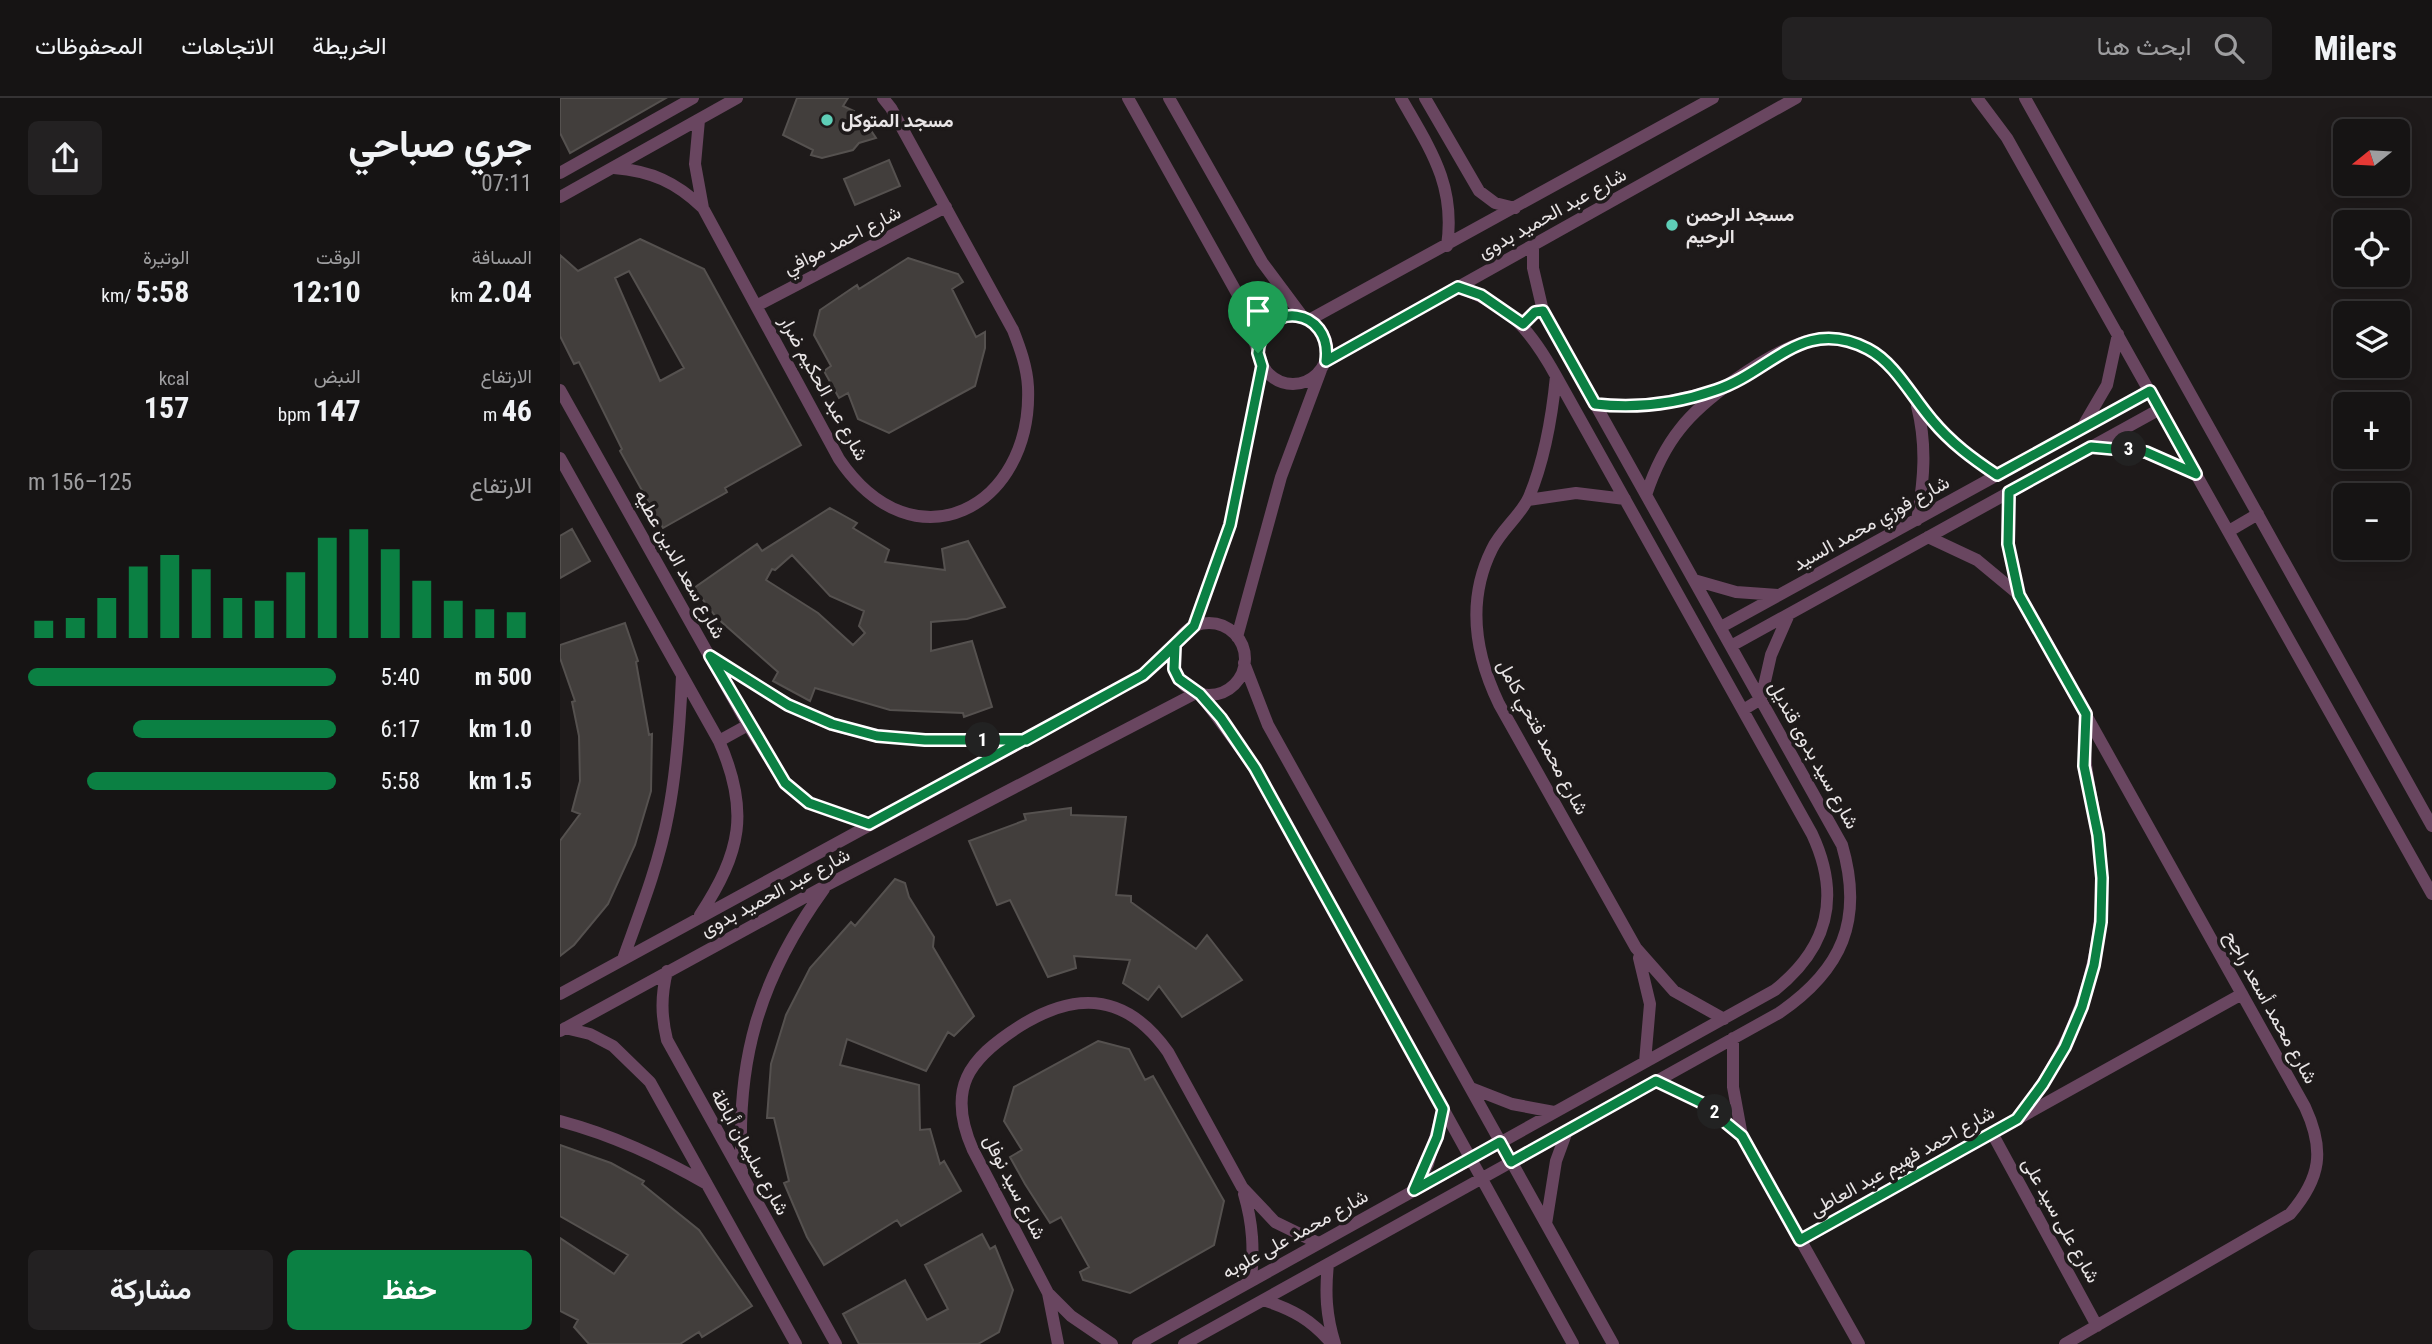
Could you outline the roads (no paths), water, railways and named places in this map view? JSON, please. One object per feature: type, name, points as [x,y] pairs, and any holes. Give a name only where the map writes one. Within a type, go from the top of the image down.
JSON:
[{"type":"street","points":[[560,173],[693,98]]},
{"type":"street","points":[[560,197],[737,98]]},
{"type":"street","points":[[1129,98],[1243,304],[1262,366],[1269,375],[1290,385],[1312,379],[1323,366]]},
{"type":"street","points":[[1169,98],[1268,272],[1325,338],[1323,366],[1281,477],[1237,637],[1244,663],[1268,724],[1613,1344]]},
{"type":"street","points":[[1401,98],[1446,183],[1450,204],[1447,246]]},
{"type":"street","points":[[1425,98],[1479,191],[1495,203],[1515,208]]},
{"type":"street","name":"شارع عبد الحميد بدوى","points":[[1306,318],[1447,246],[1713,98]]},
{"type":"street","name":"شارع عبد الحميد بدوى","points":[[1323,366],[1458,287],[1796,98]]},
{"type":"street","points":[[1977,98],[2007,138],[2432,894]]},
{"type":"street","points":[[2025,98],[2432,826]]},
{"type":"street","name":"شارع عبد الحكيم ضرار","points":[[613,168],[638,170],[663,177],[685,190],[703,208],[855,483],[877,502],[903,514],[931,520],[962,512],[988,495],[1007,470],[1020,444],[1027,416],[1028,386],[1024,357],[1013,330],[888,101]]},
{"type":"street","name":"شارع عبد الحكيم ضرار","points":[[699,120],[695,164],[703,208]]},
{"type":"street","name":"شارع احمد موافي","points":[[756,306],[946,208]]},
{"type":"street","name":"شارع سيد بدوى قنديل","points":[[1482,1179],[1779,1013],[1821,979],[1844,938],[1850,915],[1850,880],[1842,845],[1543,311],[1533,268],[1533,245]]},
{"type":"street","name":"شارع سيد بدوى قنديل","points":[[1458,287],[1481,295],[1523,324],[1556,376],[1823,857],[1828,882],[1828,907],[1822,932],[1811,955],[1795,974],[1775,990],[1470,1158]]},
{"type":"street","points":[[1523,324],[1535,312],[1543,311]]},
{"type":"street","points":[[1258,353],[1259,342],[1271,323],[1281,317],[1306,318]]},
{"type":"street","points":[[2080,429],[2108,384],[2118,333]]},
{"type":"street","points":[[1646,495],[1666,447],[1681,427],[1719,390],[1801,343],[1824,338],[1848,340],[1870,350],[1889,365],[1916,402],[1953,443],[1997,475]]},
{"type":"street","points":[[1262,366],[1230,525],[1194,626],[1179,638],[1175,646],[1174,669],[1186,687],[1198,694],[1255,768],[1573,1344]]},
{"type":"street","name":"شارع محمد فتحي كامل","points":[[1556,376],[1547,439],[1528,500],[1509,522],[1492,549],[1480,580],[1476,611],[1477,643],[1485,675],[1636,948],[1653,971],[1674,991],[1724,1019]]},
{"type":"street","name":"شارع سعد الدين عطيه","points":[[560,390],[748,725],[785,783],[809,803],[869,824]]},
{"type":"street","points":[[1595,404],[1645,406],[1719,390]]},
{"type":"street","name":"شارع فوزي محمد السيد","points":[[1721,627],[2150,391]]},
{"type":"street","points":[[1916,402],[1923,430],[1925,460],[1917,520]]},
{"type":"street","name":"شارع فوزي محمد السيد","points":[[1731,646],[2160,409]]},
{"type":"street","points":[[2091,447],[2146,452],[2196,474]]},
{"type":"street","points":[[560,458],[719,741],[734,774],[739,810],[736,846],[723,879],[698,918]]},
{"type":"street","name":"شارع محمد أسعد راجح","points":[[2009,492],[2008,544],[2019,595],[2315,1128],[2319,1152],[2315,1175],[2305,1196],[2290,1214],[2065,1344]]},
{"type":"street","points":[[1528,500],[1576,493],[1625,499]]},
{"type":"street","points":[[2229,531],[2258,514]]},
{"type":"street","name":"شارع محمد أسعد راجح","points":[[1928,537],[1977,560],[2019,595]]},
{"type":"street","points":[[1694,580],[1736,592],[1779,596]]},
{"type":"street","points":[[1743,710],[1761,699],[1771,655],[1789,614]]},
{"type":"street","points":[[1194,626],[1218,624],[1237,637]]},
{"type":"street","name":"شارع عبد الحميد بدوى","points":[[560,994],[1143,675],[1175,646]]},
{"type":"street","points":[[710,656],[788,705],[832,724],[877,736],[925,740],[1026,740]]},
{"type":"street","points":[[1198,694],[1210,695],[1230,689],[1242,673],[1244,663]]},
{"type":"street","points":[[623,959],[649,886],[668,817],[679,747],[682,676]]},
{"type":"street","name":"شارع عبد الحميد بدوى","points":[[563,1029],[827,885],[1198,694]]},
{"type":"street","points":[[2017,1119],[2043,1084],[2065,1047],[2082,1007],[2094,965],[2101,922],[2102,878],[2098,835],[2084,766],[2086,714]]},
{"type":"street","points":[[719,741],[748,725]]},
{"type":"street","points":[[742,1177],[739,1125],[743,1073],[754,1022],[772,973],[797,927],[827,885]]},
{"type":"street","name":"شارع محمد فتحي كامل","points":[[1636,948],[1650,1004],[1650,1033],[1645,1062]]},
{"type":"street","name":"شارع سليمان أباظة","points":[[667,971],[662,994],[662,1017],[667,1040],[836,1344]]},
{"type":"street","name":"شارع احمد فهيم عبد العاطى","points":[[1800,1240],[2242,994]]},
{"type":"street","name":"شارع سيد نوفل","points":[[1058,1344],[1048,1293],[973,1150],[964,1129],[961,1107],[969,1074],[989,1046],[1044,1011],[1067,1003],[1091,1002],[1115,1007],[1136,1017],[1154,1033],[1242,1187],[1251,1218],[1254,1249],[1251,1280]]},
{"type":"street","points":[[563,1029],[601,1040],[633,1062],[650,1082],[796,1344]]},
{"type":"street","points":[[1733,1038],[1733,1087],[1742,1136],[1859,1344]]},
{"type":"street","points":[[1656,1081],[1702,1103],[1742,1136]]},
{"type":"street","points":[[1471,1088],[1511,1104],[1555,1112]]},
{"type":"street","points":[[1414,1190],[1431,1155],[1443,1109]]},
{"type":"street","points":[[560,1121],[598,1131],[654,1154],[707,1184]]},
{"type":"street","points":[[1546,1224],[1554,1172],[1567,1131]]},
{"type":"street","name":"شارع على سيد على","points":[[1992,1133],[2097,1326]]},
{"type":"street","name":"شارع محمد على علوبه","points":[[1138,1344],[1470,1158]]},
{"type":"street","points":[[1184,1344],[1482,1179]]},
{"type":"street","name":"شارع سيد نوفل","points":[[1242,1187],[1275,1222],[1318,1243]]},
{"type":"street","points":[[1328,1264],[1325,1293],[1333,1344]]},
{"type":"street","name":"شارع سيد نوفل","points":[[1048,1293],[1071,1316],[1112,1344]]},
{"type":"street","points":[[1263,1300],[1292,1309],[1317,1326],[1333,1344]]},
{"type":"place","name":"مسجد المتوكل","points":[[827,120]]},
{"type":"place","name":"مسجد الرحمن الرحيم","points":[[1672,225]]}]
